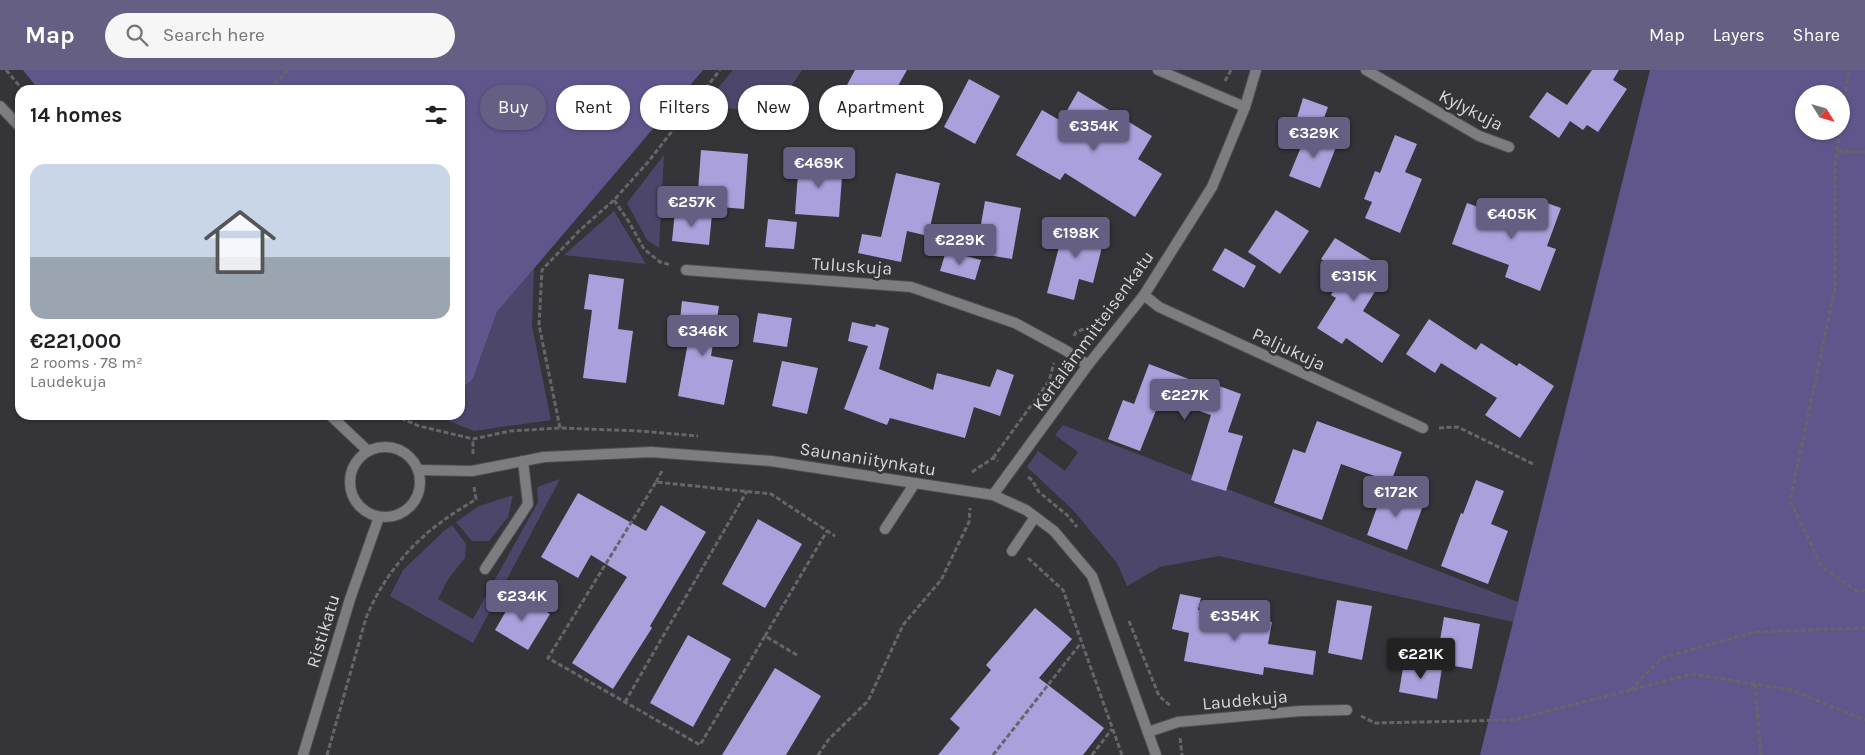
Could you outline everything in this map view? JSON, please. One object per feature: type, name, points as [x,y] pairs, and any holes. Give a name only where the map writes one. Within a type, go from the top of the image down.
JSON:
[{"type":"street","points":[[1158,70],[1245,107]]},
{"type":"street","name":"Kertalämmitteisenkatu","points":[[993,496],[1088,365],[1144,295],[1212,187],[1245,107],[1256,70]]},
{"type":"street","name":"Kylykuja","points":[[1366,70],[1479,136],[1510,147]]},
{"type":"street","points":[[0,106],[15,122]]},
{"type":"street","name":"Tuluskuja","points":[[686,270],[911,287],[1015,323],[1065,350],[1088,365]]},
{"type":"street","name":"Paljukuja","points":[[1144,295],[1159,307],[1423,428]]},
{"type":"street","points":[[335,420],[368,451]]},
{"type":"street","points":[[384,447],[401,450],[412,458],[419,470],[421,482],[417,499],[409,508],[391,517],[379,517],[369,514],[359,506],[353,496],[351,476],[355,464],[368,451],[384,447]]},
{"type":"street","name":"Saunaniitynkatu","points":[[419,470],[472,471],[544,457],[651,452],[771,461],[993,496],[1026,510],[1054,531],[1092,576],[1156,755]]},
{"type":"street","points":[[484,569],[528,504],[523,461]]},
{"type":"street","points":[[885,529],[915,483]]},
{"type":"street","name":"Ristikatu","points":[[303,755],[350,599],[379,517]]},
{"type":"street","points":[[1013,548],[1035,517]]},
{"type":"street","name":"Laudekuja","points":[[1148,732],[1178,722],[1300,711],[1347,710]]},
{"type":"path","points":[[6,70],[19,85]]},
{"type":"path","points":[[274,85],[288,70]]},
{"type":"path","points":[[560,428],[539,325],[542,270],[580,230],[614,200],[648,162],[720,70]]},
{"type":"path","points":[[1221,96],[1227,76],[1231,70]]},
{"type":"path","points":[[1847,85],[1849,70]]},
{"type":"path","points":[[1839,140],[1834,164],[1835,288],[1790,501],[1822,567],[1857,591],[1865,590]]},
{"type":"path","points":[[1837,151],[1865,152]]},
{"type":"path","points":[[614,200],[644,249],[660,262],[686,270]]},
{"type":"path","points":[[993,458],[1049,381],[1052,365],[1065,350],[1076,332],[1096,324],[1136,272]]},
{"type":"path","points":[[327,755],[366,618],[374,600],[399,560],[438,524],[476,499],[472,471],[473,440],[420,426],[406,420]]},
{"type":"path","points":[[1423,428],[1458,427],[1533,464]]},
{"type":"path","points":[[818,755],[830,739],[868,701],[903,625],[941,580],[969,522],[973,472]]},
{"type":"path","points":[[827,531],[700,745],[548,658],[656,482],[771,494],[836,536]]},
{"type":"path","points":[[625,702],[746,492]]},
{"type":"path","points":[[1013,548],[1063,590],[1122,755]]},
{"type":"path","points":[[1629,690],[1662,658],[1755,632],[1865,628]]},
{"type":"path","points":[[765,636],[797,656]]},
{"type":"path","points":[[993,755],[1081,642]]},
{"type":"path","points":[[1347,710],[1375,722],[1514,720],[1692,674],[1791,690],[1865,720]]},
{"type":"path","points":[[1755,684],[1761,755]]},
{"type":"path","points":[[1092,755],[1113,729]]},
{"type":"shaded area","points":[[23,70],[703,70],[690,85],[640,85],[640,130],[652,130],[497,312],[473,379],[465,386],[465,85],[35,85]]},
{"type":"shaded area","points":[[733,70],[802,70],[792,85],[738,85],[738,109],[728,108],[728,85],[721,85]]},
{"type":"shaded area","points":[[1650,70],[1865,70],[1865,755],[1480,755]]},
{"type":"shaded area","points":[[664,155],[659,248],[647,240],[627,203]]},
{"type":"shaded area","points":[[614,211],[646,264],[564,255]]},
{"type":"shaded area","points":[[534,268],[532,326],[551,420],[474,431],[446,420],[465,420],[465,386],[473,379],[497,312]]},
{"type":"shaded area","points":[[1063,425],[1518,602],[1513,622],[1219,556],[1160,567],[1127,586],[1117,563],[1073,510],[1027,467],[1038,451],[1065,471],[1078,452],[1055,435]]},
{"type":"shaded area","points":[[560,479],[473,643],[390,596],[403,570],[452,525],[466,544],[465,558],[448,579],[438,599],[473,619],[538,502],[537,487]]},
{"type":"shaded area","points":[[513,495],[508,517],[489,541],[472,541],[456,522],[479,506]]},
{"type":"building","points":[[855,70],[907,70],[898,85],[847,85]]},
{"type":"building","points":[[1592,70],[1619,70],[1613,80],[1627,89],[1598,132],[1587,125],[1583,130],[1570,121],[1559,138],[1529,117],[1547,92],[1567,105]]},
{"type":"building","points":[[969,79],[1000,96],[975,144],[944,127]]},
{"type":"building","points":[[1078,91],[1152,136],[1138,159],[1162,174],[1135,217],[1065,173],[1060,180],[1016,155],[1042,110],[1061,121]]},
{"type":"building","points":[[1303,98],[1328,107],[1320,129],[1296,121]]},
{"type":"building","points":[[1308,130],[1338,142],[1320,188],[1289,176]]},
{"type":"building","points":[[1395,135],[1417,144],[1405,172],[1422,179],[1400,233],[1365,218],[1372,202],[1364,199],[1375,171],[1380,173]]},
{"type":"building","points":[[701,150],[748,154],[744,209],[697,205]]},
{"type":"building","points":[[799,160],[843,163],[839,217],[795,214]]},
{"type":"building","points":[[896,173],[940,183],[928,236],[907,231],[901,262],[858,253],[862,234],[881,237]]},
{"type":"building","points":[[1533,198],[1561,208],[1547,246],[1556,249],[1540,291],[1505,277],[1509,265],[1452,244],[1467,203],[1524,223]]},
{"type":"building","points":[[985,201],[1021,208],[1012,259],[976,253]]},
{"type":"building","points":[[1276,210],[1309,231],[1280,274],[1248,252]]},
{"type":"building","points":[[675,211],[712,214],[709,245],[672,241]]},
{"type":"building","points":[[768,219],[797,222],[794,249],[765,247]]},
{"type":"building","points":[[1066,220],[1106,231],[1093,283],[1079,279],[1074,300],[1047,293]]},
{"type":"building","points":[[1335,238],[1381,266],[1368,285],[1376,290],[1363,311],[1400,335],[1382,363],[1346,338],[1342,344],[1317,328],[1336,298],[1331,295],[1335,288],[1323,280],[1332,266],[1321,259]]},
{"type":"building","points":[[1225,248],[1256,266],[1244,288],[1212,270]]},
{"type":"building","points":[[946,251],[981,260],[975,280],[940,271]]},
{"type":"building","points":[[589,274],[624,279],[618,329],[633,331],[626,383],[583,378],[592,310],[584,309]]},
{"type":"building","points":[[682,301],[719,306],[711,356],[733,360],[724,405],[678,396],[692,321],[680,320]]},
{"type":"building","points":[[758,313],[792,318],[787,347],[753,342]]},
{"type":"building","points":[[1429,319],[1476,350],[1481,343],[1517,366],[1519,363],[1554,386],[1520,438],[1485,415],[1497,398],[1441,363],[1435,373],[1406,354]]},
{"type":"building","points":[[852,322],[875,327],[876,324],[889,328],[879,369],[933,390],[937,373],[990,387],[997,369],[1014,375],[1000,416],[974,407],[965,438],[890,418],[887,425],[844,409],[868,346],[848,341]]},
{"type":"building","points":[[782,361],[818,368],[807,414],[772,406]]},
{"type":"building","points":[[1149,364],[1202,384],[1203,380],[1241,394],[1228,432],[1243,436],[1226,491],[1191,480],[1211,415],[1161,398],[1140,451],[1108,439],[1123,400],[1134,404]]},
{"type":"building","points":[[1317,421],[1402,452],[1391,482],[1341,464],[1322,520],[1274,503],[1293,449],[1305,453]]},
{"type":"building","points":[[1476,480],[1504,491],[1491,524],[1508,531],[1488,584],[1441,566]]},
{"type":"building","points":[[1385,485],[1425,500],[1407,550],[1367,535]]},
{"type":"building","points":[[578,493],[646,531],[661,505],[706,532],[650,626],[652,628],[613,689],[572,663],[627,577],[591,555],[578,578],[541,557]]},
{"type":"building","points":[[758,519],[802,544],[765,608],[722,584]]},
{"type":"building","points":[[516,594],[550,614],[528,650],[495,630]]},
{"type":"building","points":[[1180,594],[1201,598],[1198,610],[1272,622],[1268,644],[1316,651],[1313,675],[1264,667],[1263,675],[1184,661],[1189,633],[1172,629]]},
{"type":"building","points":[[1337,600],[1372,606],[1362,660],[1328,653]]},
{"type":"building","points":[[1035,608],[1072,639],[1039,678],[1104,728],[1083,755],[938,755],[960,728],[950,719],[991,670],[986,665]]},
{"type":"building","points":[[1444,617],[1480,624],[1472,669],[1436,663]]},
{"type":"building","points":[[688,635],[731,659],[693,727],[650,703]]},
{"type":"building","points":[[1404,662],[1442,668],[1437,699],[1399,692]]},
{"type":"building","points":[[775,668],[821,696],[786,755],[722,755]]}]
